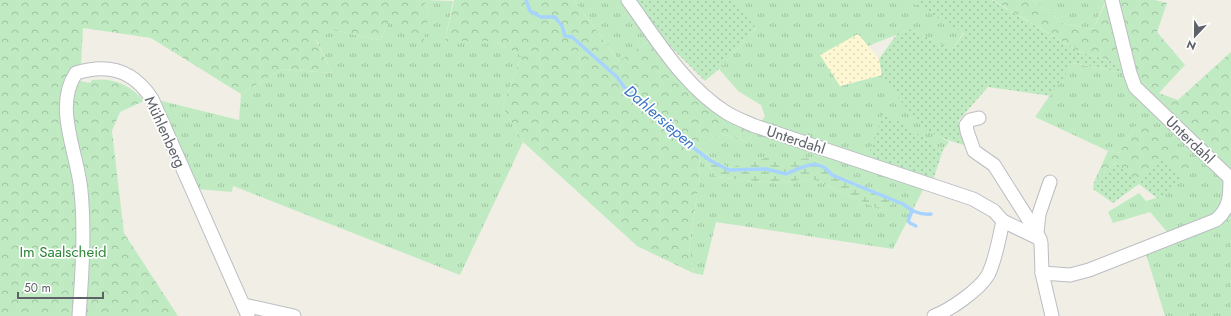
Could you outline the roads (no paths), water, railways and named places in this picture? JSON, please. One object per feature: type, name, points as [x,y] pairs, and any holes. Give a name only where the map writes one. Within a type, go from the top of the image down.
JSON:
[{"type":"street","name":"Unterdahl","points":[[628,0],[678,68],[701,93],[727,113],[755,126],[973,199],[994,212],[1003,221],[1038,236]]},
{"type":"street","name":"Unterdahl","points":[[1042,273],[1070,275],[1089,270],[1216,220],[1224,212],[1230,201],[1230,178],[1135,87],[1130,73],[1112,0]]},
{"type":"street","name":"Mühlenberg","points":[[80,316],[81,191],[66,111],[67,91],[76,73],[102,68],[125,73],[144,87],[152,99],[246,310]]},
{"type":"street","points":[[979,118],[970,120],[966,125],[972,146],[978,154],[994,165],[1038,236]]},
{"type":"street","points":[[1050,182],[1039,214],[1038,236],[1042,273],[1052,316]]},
{"type":"street","points":[[934,316],[945,312],[960,301],[988,275],[1003,221]]},
{"type":"street","points":[[246,310],[294,316]]},
{"type":"waterway","name":"Dahlersiepen","points":[[526,0],[530,11],[541,17],[555,17],[562,26],[565,36],[572,37],[617,77],[624,87],[634,94],[675,134],[711,161],[729,170],[766,169],[786,174],[804,166],[816,164],[827,169],[832,175],[903,204],[909,209],[923,214],[931,214]]},
{"type":"waterway","points":[[912,211],[908,221],[916,226]]},
{"type":"park label","name":"Im Saalscheid","points":[[63,252]]}]
